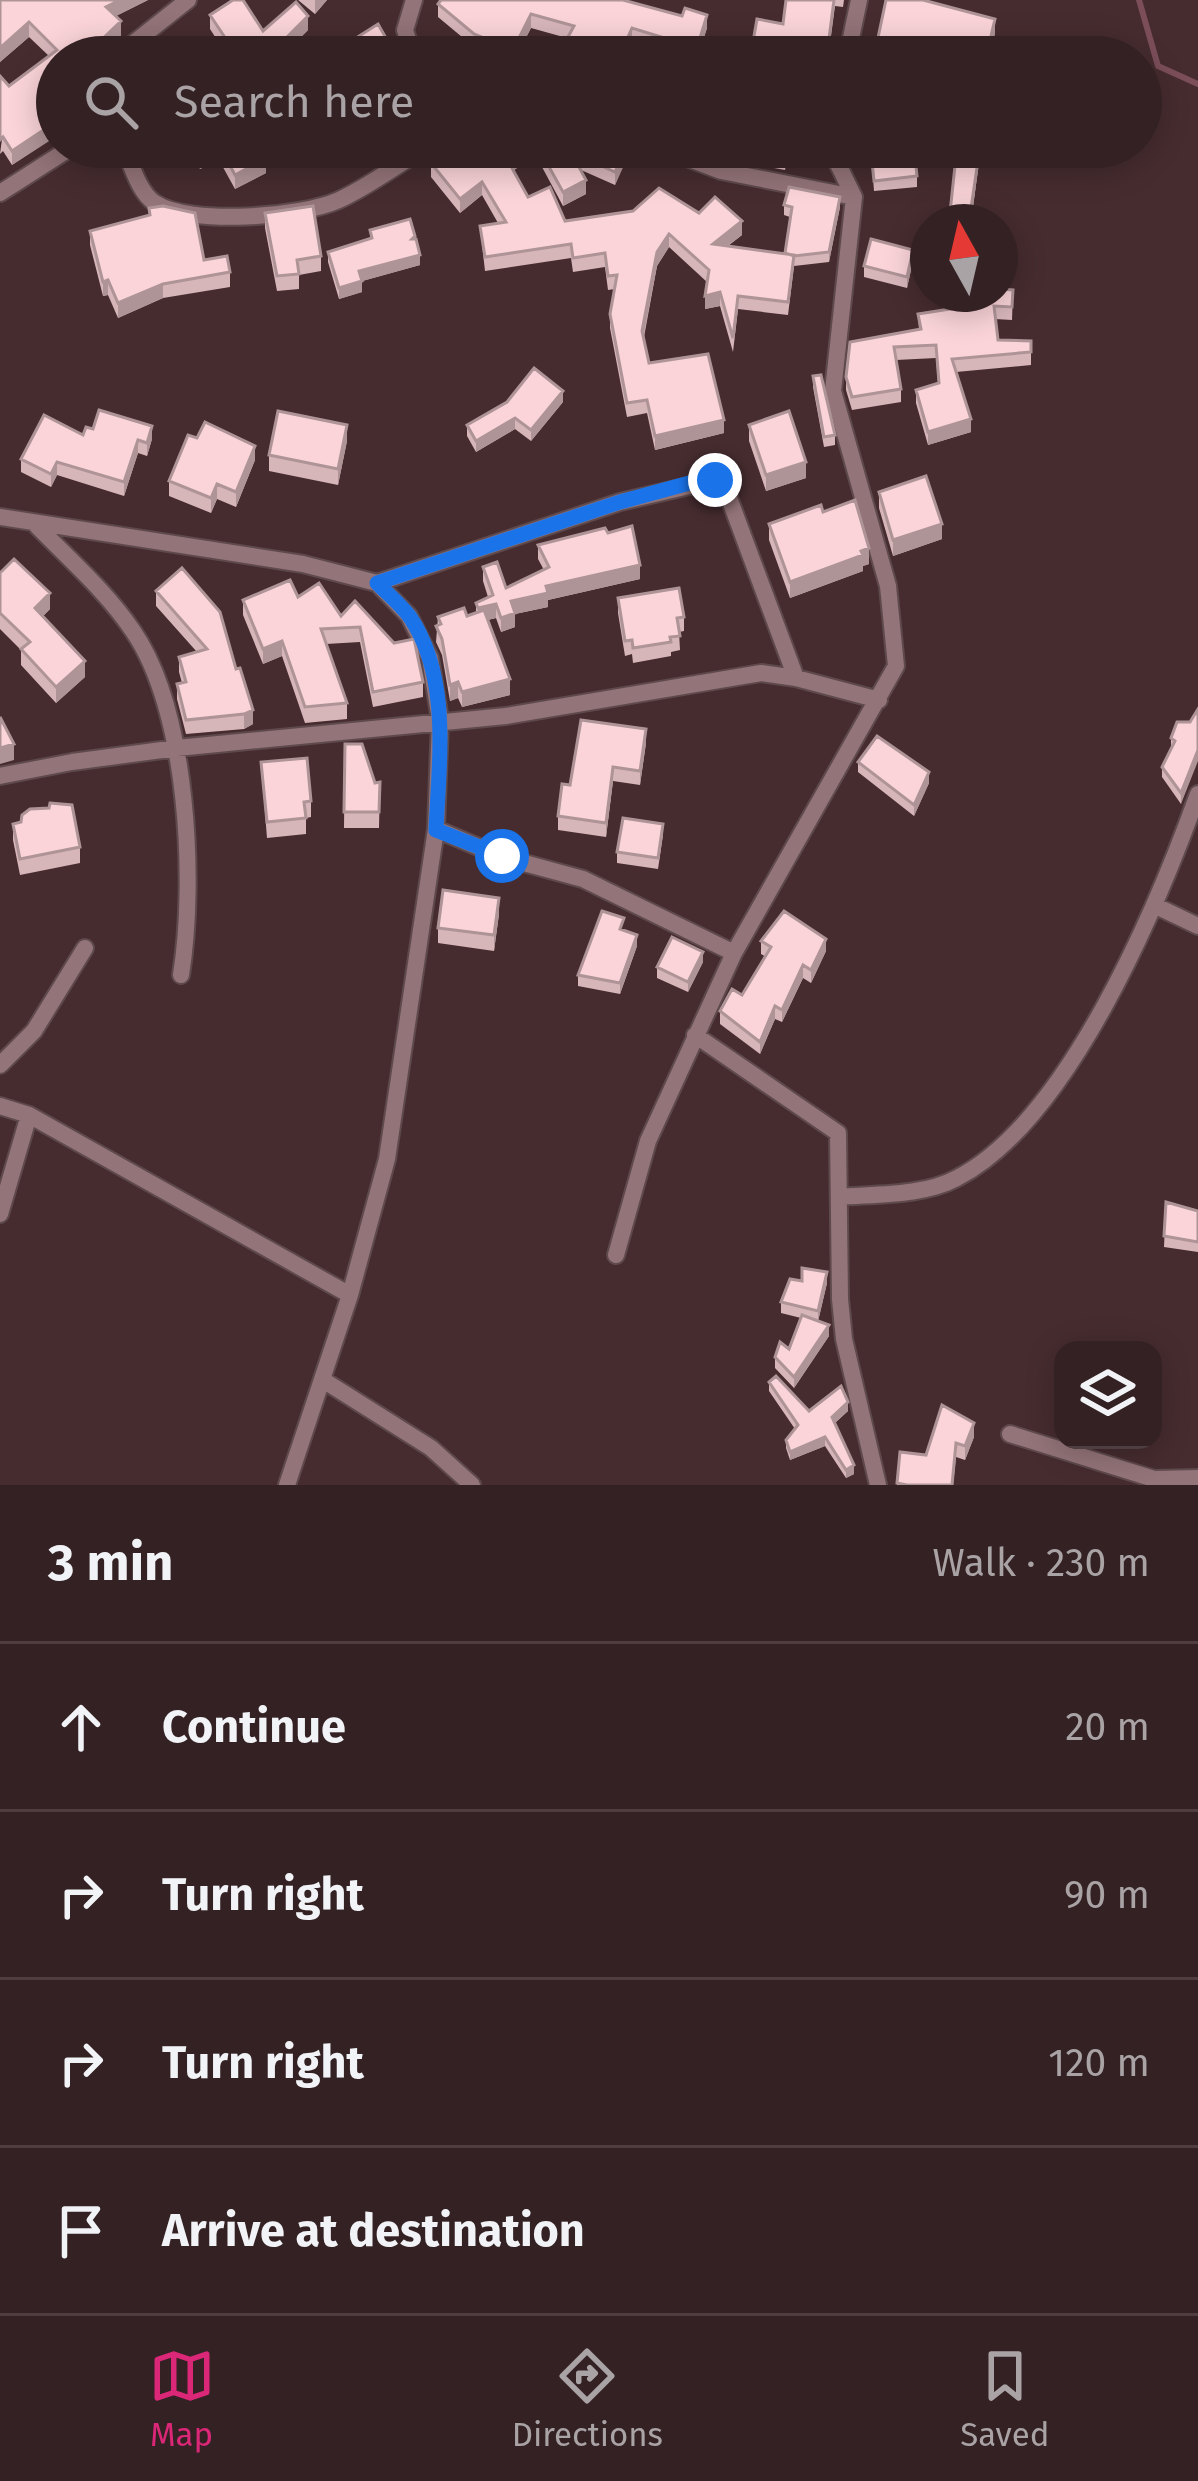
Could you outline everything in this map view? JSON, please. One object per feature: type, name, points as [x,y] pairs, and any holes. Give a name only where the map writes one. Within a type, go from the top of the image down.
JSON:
[{"type":"street","points":[[143,36],[188,0]]},
{"type":"street","points":[[407,36],[414,0]]},
{"type":"street","points":[[852,36],[860,0]]},
{"type":"street","points":[[0,193],[39,168]]},
{"type":"street","points":[[133,168],[154,203],[213,217],[312,210],[392,168]]},
{"type":"street","points":[[713,168],[854,196]]},
{"type":"street","points":[[616,1255],[648,1141],[695,1035],[734,953],[896,666],[888,586],[832,391],[854,196],[840,168]]},
{"type":"street","points":[[377,583],[620,502],[715,480],[725,487],[796,678]]},
{"type":"street","points":[[0,517],[303,564],[377,583],[409,616],[430,658],[440,720],[436,830],[387,1159],[350,1295],[287,1485]]},
{"type":"street","points":[[33,522],[109,601],[152,665],[177,748],[188,862],[181,975]]},
{"type":"street","points":[[0,776],[177,748],[506,716],[761,674],[796,678],[879,700]]},
{"type":"street","points":[[839,1197],[899,1192],[954,1180],[1001,1149],[1056,1088],[1156,906],[1198,794]]},
{"type":"street","points":[[436,830],[502,856],[584,879],[734,953]]},
{"type":"street","points":[[1156,906],[1198,926]]},
{"type":"street","points":[[0,1065],[34,1031],[85,948]]},
{"type":"street","points":[[695,1035],[838,1133],[844,1339],[878,1485]]},
{"type":"street","points":[[0,1106],[28,1115],[350,1295]]},
{"type":"street","points":[[0,1214],[28,1115]]},
{"type":"street","points":[[323,1380],[431,1448],[472,1485]]},
{"type":"street","points":[[1010,1434],[1154,1479],[1198,1478]]},
{"type":"building","points":[[0,0],[120,0],[106,7],[121,21],[105,36],[43,36],[29,22],[0,48]]},
{"type":"building","points":[[233,0],[243,0],[263,31],[296,2],[308,16],[288,36],[224,36],[210,15]]},
{"type":"building","points":[[441,0],[623,0],[682,16],[685,8],[707,15],[701,36],[658,36],[632,28],[628,36],[569,36],[574,26],[531,14],[520,36],[479,36],[438,4]]},
{"type":"building","points":[[786,0],[834,0],[829,36],[754,36],[757,19],[783,24]]},
{"type":"building","points":[[886,0],[923,0],[995,19],[991,36],[878,36]]},
{"type":"building","points":[[378,24],[385,36],[359,36]]},
{"type":"building","points":[[36,66],[36,135],[12,151],[3,137],[0,140],[0,76],[9,86]]},
{"type":"building","points":[[435,168],[512,168],[528,197],[550,187],[565,221],[633,211],[659,188],[699,213],[715,197],[742,221],[713,244],[794,255],[788,302],[738,296],[733,338],[720,292],[705,296],[709,270],[669,234],[657,252],[642,331],[649,363],[708,354],[724,420],[655,436],[647,400],[627,403],[610,314],[617,275],[608,276],[605,253],[573,258],[571,244],[485,257],[480,226],[506,222],[482,182],[460,199]]},
{"type":"building","points":[[550,168],[580,168],[586,180],[563,192]]},
{"type":"building","points":[[873,168],[916,168],[917,176],[874,181]]},
{"type":"building","points":[[955,168],[977,168],[972,204],[951,204]]},
{"type":"building","points":[[789,187],[840,197],[829,252],[785,253],[792,207],[784,205]]},
{"type":"building","points":[[313,206],[321,256],[297,260],[299,274],[277,276],[265,213]]},
{"type":"building","points":[[149,208],[195,213],[204,260],[227,256],[230,272],[163,284],[118,303],[108,280],[103,282],[90,231],[150,215]]},
{"type":"building","points":[[410,219],[420,255],[359,271],[362,281],[339,288],[328,252],[372,238],[370,230]]},
{"type":"building","points":[[871,239],[910,249],[907,277],[864,266]]},
{"type":"building","points":[[995,312],[998,340],[1031,341],[1031,352],[952,359],[971,419],[928,432],[916,390],[939,383],[936,345],[894,347],[901,389],[852,397],[846,377],[850,342],[921,329],[918,314]]},
{"type":"building","points":[[534,368],[563,391],[531,430],[515,418],[476,441],[467,425],[507,402]]},
{"type":"building","points":[[821,375],[835,435],[824,437],[813,376]]},
{"type":"building","points":[[99,410],[152,426],[147,443],[138,440],[124,482],[57,462],[51,474],[21,459],[44,415],[83,435],[86,427],[93,429]]},
{"type":"building","points":[[278,411],[347,425],[338,469],[269,455]]},
{"type":"building","points":[[789,411],[806,462],[766,475],[749,425]]},
{"type":"building","points":[[205,422],[255,446],[236,492],[217,484],[211,498],[169,481],[188,435],[197,438]]},
{"type":"building","points":[[926,476],[942,524],[893,540],[879,492]]},
{"type":"building","points":[[855,500],[869,548],[861,551],[863,555],[790,582],[769,524],[821,505],[823,512]]},
{"type":"building","points":[[632,526],[640,565],[546,586],[548,593],[511,601],[515,613],[501,618],[496,604],[478,608],[476,603],[493,595],[483,567],[497,562],[506,588],[549,567],[538,545]]},
{"type":"building","points":[[14,559],[50,593],[35,608],[85,661],[56,687],[21,649],[30,642],[0,613],[0,573]]},
{"type":"building","points":[[182,568],[220,612],[253,710],[186,720],[177,684],[186,682],[179,657],[207,649],[156,591]]},
{"type":"building","points":[[290,580],[298,597],[319,583],[341,616],[355,601],[394,643],[414,639],[423,682],[373,692],[360,627],[321,629],[347,703],[305,707],[282,641],[263,649],[243,600]]},
{"type":"building","points":[[679,588],[684,617],[677,618],[680,636],[633,648],[632,640],[625,641],[618,598]]},
{"type":"building","points":[[464,608],[467,616],[484,610],[510,679],[462,692],[458,682],[450,685],[436,626],[441,624],[438,617]]},
{"type":"building","points":[[1198,709],[1198,750],[1181,793],[1162,767],[1175,741],[1171,738],[1177,722],[1190,722]]},
{"type":"building","points":[[0,717],[14,744],[0,748]]},
{"type":"building","points":[[581,720],[646,729],[640,771],[613,767],[606,823],[558,816],[562,784],[570,785]]},
{"type":"building","points":[[877,736],[929,772],[914,805],[858,762]]},
{"type":"building","points":[[345,744],[362,744],[375,783],[380,782],[379,812],[344,812]]},
{"type":"building","points":[[307,758],[311,801],[304,802],[306,818],[267,822],[261,762]]},
{"type":"building","points":[[50,803],[72,805],[80,847],[20,859],[13,824],[21,822],[30,809],[49,808]]},
{"type":"building","points":[[623,818],[663,824],[658,858],[617,852]]},
{"type":"building","points":[[443,890],[499,898],[494,935],[438,928]]},
{"type":"building","points":[[602,911],[624,918],[620,929],[637,935],[620,983],[578,975]]},
{"type":"building","points":[[784,911],[826,939],[811,970],[803,965],[782,1010],[775,1006],[760,1042],[720,1011],[732,989],[742,995],[771,947],[761,941]]},
{"type":"building","points":[[672,937],[703,952],[688,982],[657,967]]},
{"type":"building","points":[[1166,1202],[1198,1211],[1198,1242],[1164,1236]]},
{"type":"building","points":[[802,1268],[827,1272],[818,1311],[781,1302],[790,1279],[802,1281]]},
{"type":"building","points":[[802,1315],[829,1325],[794,1377],[775,1357],[780,1342],[789,1349]]},
{"type":"building","points":[[776,1376],[809,1411],[841,1386],[848,1402],[832,1417],[854,1465],[846,1470],[825,1437],[790,1452],[786,1440],[798,1425],[769,1382]]},
{"type":"building","points":[[942,1405],[974,1423],[965,1446],[956,1443],[952,1485],[897,1483],[900,1452],[926,1455]]},
{"type":"waterway","points":[[1139,0],[1149,36]]},
{"type":"waterway","points":[[1162,68],[1198,84]]},
{"type":"route","points":[[502,856],[436,830],[440,720],[430,658],[409,616],[377,583],[620,502],[715,480]]}]
